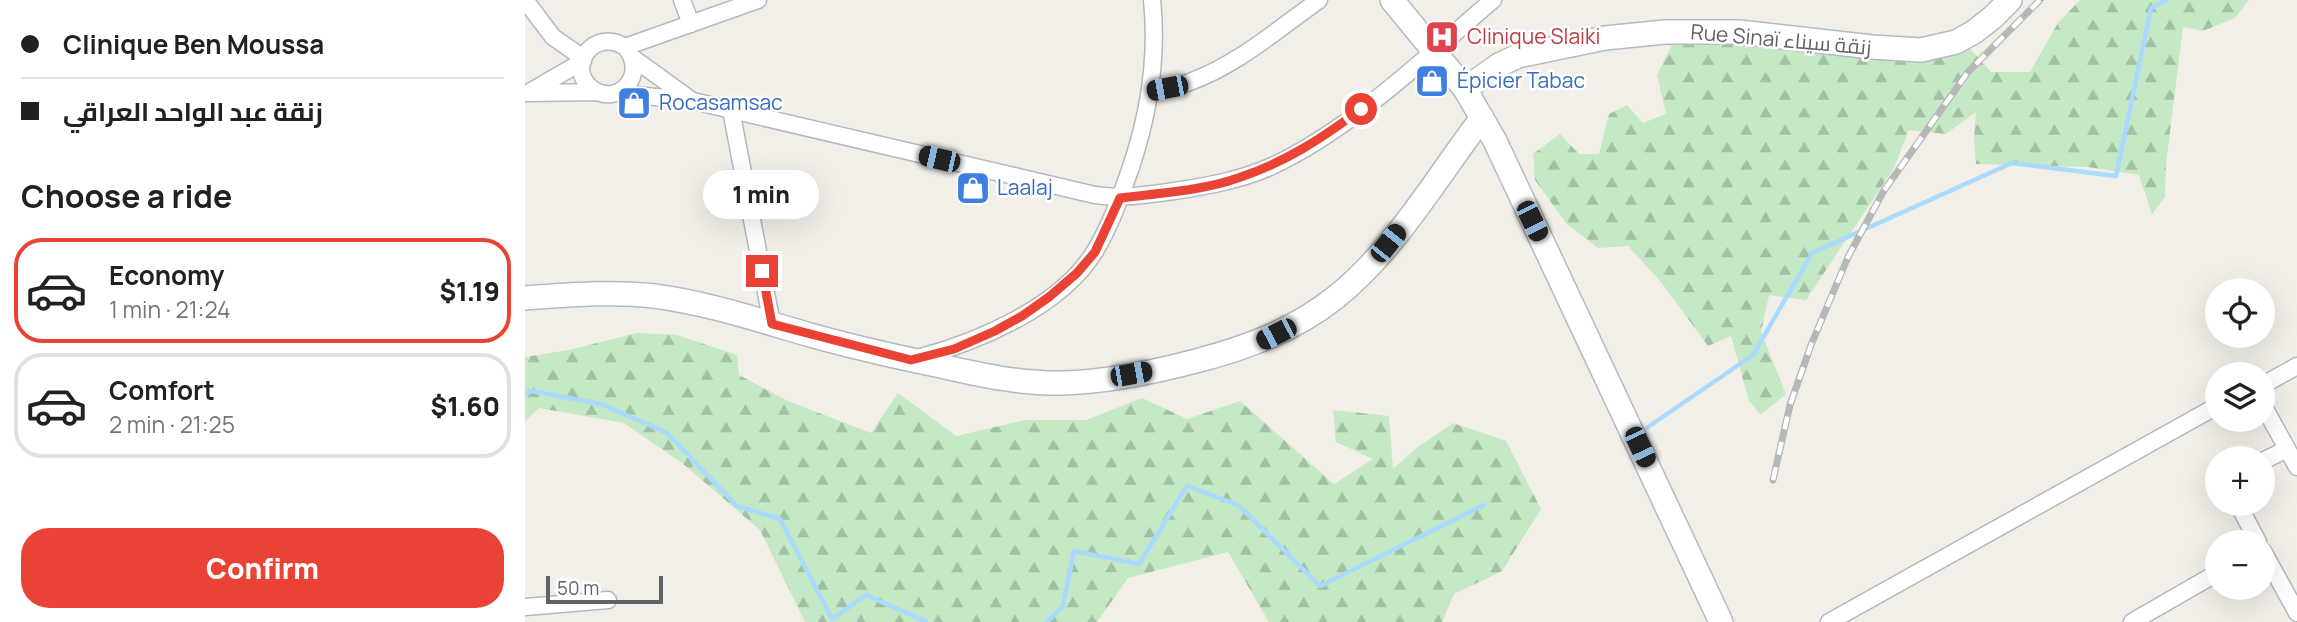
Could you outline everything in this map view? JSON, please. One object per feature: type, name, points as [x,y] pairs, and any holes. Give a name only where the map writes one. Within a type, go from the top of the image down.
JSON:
[{"type":"street","points":[[525,0],[553,37],[583,59],[585,79],[598,92]]},
{"type":"street","points":[[682,0],[691,24]]},
{"type":"street","points":[[629,53],[691,24],[758,0]]},
{"type":"street","points":[[911,360],[954,349],[995,331],[1049,297],[1077,273],[1095,252],[1120,198],[1140,141],[1154,62],[1152,0]]},
{"type":"street","points":[[1150,91],[1184,85],[1212,73],[1244,55],[1319,0]]},
{"type":"street","points":[[1392,0],[1465,89],[1482,118],[1721,622]]},
{"type":"street","points":[[526,93],[598,92],[692,101],[1095,195],[1120,198],[1213,184],[1271,166],[1328,134],[1493,0]]},
{"type":"street","name":"Rue Sinaï زنقة سيناء","points":[[1465,89],[1490,70],[1518,56],[1595,40],[1665,32],[1739,32],[1921,50],[1956,42],[1974,33],[2010,0]]},
{"type":"street","points":[[526,93],[583,59],[591,48],[602,42],[614,41],[692,101]]},
{"type":"street","points":[[617,93],[632,79],[634,72],[629,53]]},
{"type":"street","points":[[731,110],[772,324]]},
{"type":"street","points":[[525,298],[607,293],[653,296],[723,309],[911,360],[1010,379],[1062,383],[1098,380],[1180,365],[1260,342],[1315,312],[1359,277],[1399,230],[1482,118]]},
{"type":"street","points":[[2275,378],[2297,366]]},
{"type":"street","points":[[1829,622],[2205,413]]},
{"type":"street","points":[[2275,427],[2297,467]]},
{"type":"street","points":[[2275,455],[2287,449]]},
{"type":"street","points":[[2275,573],[2297,613]]},
{"type":"street","points":[[2132,622],[2205,580]]},
{"type":"street","points":[[525,607],[608,600]]},
{"type":"green space","points":[[2080,0],[2249,0],[2235,18],[2203,31],[2183,27],[2166,164],[2165,197],[2152,214],[2139,175],[2088,167],[1976,164],[1976,112],[1946,134],[1909,130],[1894,168],[1806,300],[1769,295],[1761,332],[1786,394],[1761,415],[1749,401],[1731,336],[1708,346],[1661,282],[1628,246],[1598,248],[1566,223],[1535,180],[1533,154],[1560,134],[1579,154],[1599,154],[1609,114],[1627,105],[1643,123],[1666,114],[1657,75],[1673,42],[1788,49],[1965,43],[1991,72],[2030,72],[2058,23]]},
{"type":"green space","points":[[637,333],[677,335],[737,355],[739,375],[788,401],[871,433],[898,393],[956,436],[1026,420],[1086,420],[1142,398],[1187,419],[1240,401],[1334,484],[1373,459],[1336,442],[1333,410],[1389,416],[1393,469],[1418,447],[1453,423],[1506,441],[1541,509],[1502,571],[1454,594],[1442,622],[1269,622],[1228,552],[1128,578],[1097,622],[805,622],[760,530],[682,463],[624,423],[539,408],[525,421],[525,357],[569,350]]},
{"type":"waterway","points":[[1648,427],[1753,355],[1812,253],[2012,163],[2116,176],[2151,8],[2167,0]]},
{"type":"waterway","points":[[525,394],[532,391],[601,404],[667,433],[737,506],[780,519],[832,619],[866,595],[927,622]]},
{"type":"waterway","points":[[1047,622],[1063,606],[1074,551],[1139,564],[1187,486],[1238,505],[1320,586],[1484,505]]},
{"type":"railway","points":[[1773,480],[1790,405],[1811,345],[1848,257],[1883,192],[1968,72],[2040,0]]},
{"type":"place","name":"Clinique Slaiki","points":[[1442,37]]},
{"type":"place","name":"Épicier Tabac","points":[[1432,81]]},
{"type":"place","name":"Rocasamsac","points":[[634,103]]},
{"type":"place","name":"Laalaj","points":[[973,188]]},
{"type":"route","points":[[762,271],[772,324],[911,360],[954,349],[1022,316],[1077,273],[1095,252],[1120,198],[1201,187],[1236,179],[1271,166],[1302,149],[1328,134],[1361,109]]}]
